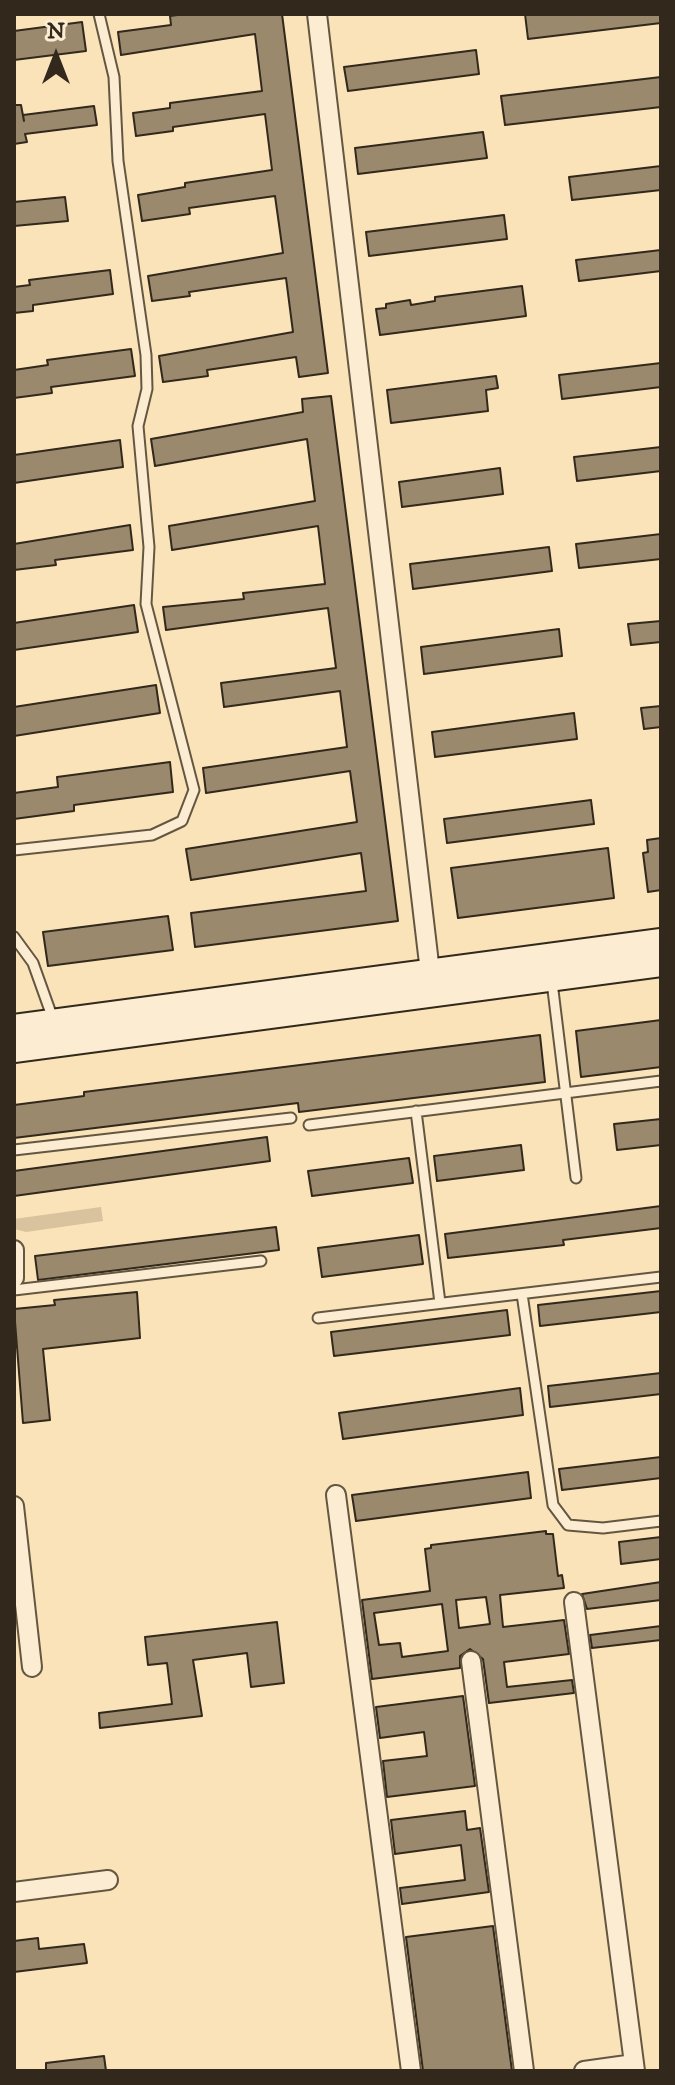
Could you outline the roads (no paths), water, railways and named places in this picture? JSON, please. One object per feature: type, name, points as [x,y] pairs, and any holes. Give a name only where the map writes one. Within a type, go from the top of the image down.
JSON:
[{"type":"main road","points":[[14,1027],[661,941]]},
{"type":"main road","points":[[14,1050],[661,964]]},
{"type":"street","points":[[317,14],[430,972]]},
{"type":"street","points":[[14,1250],[17,1263],[14,1278]]},
{"type":"street","points":[[336,1495],[411,2071]]},
{"type":"street","points":[[14,1506],[19,1609],[32,1667]]},
{"type":"street","points":[[574,1602],[635,2068],[584,2071]]},
{"type":"street","points":[[471,1661],[524,2071]]},
{"type":"street","points":[[14,1892],[108,1880]]},
{"type":"lane","points":[[14,850],[152,835],[182,821],[194,790],[146,604],[149,547],[138,426],[147,389],[146,355],[118,161],[114,77],[99,14]]},
{"type":"lane","points":[[14,937],[33,963],[54,1022]]},
{"type":"lane","points":[[552,978],[576,1178]]},
{"type":"lane","points":[[309,1125],[661,1081]]},
{"type":"lane","points":[[416,1111],[440,1303]]},
{"type":"lane","points":[[14,1150],[291,1118]]},
{"type":"lane","points":[[14,1290],[261,1261]]},
{"type":"lane","points":[[318,1318],[661,1277]]},
{"type":"lane","points":[[522,1294],[553,1505],[568,1525],[603,1528],[661,1521]]}]
